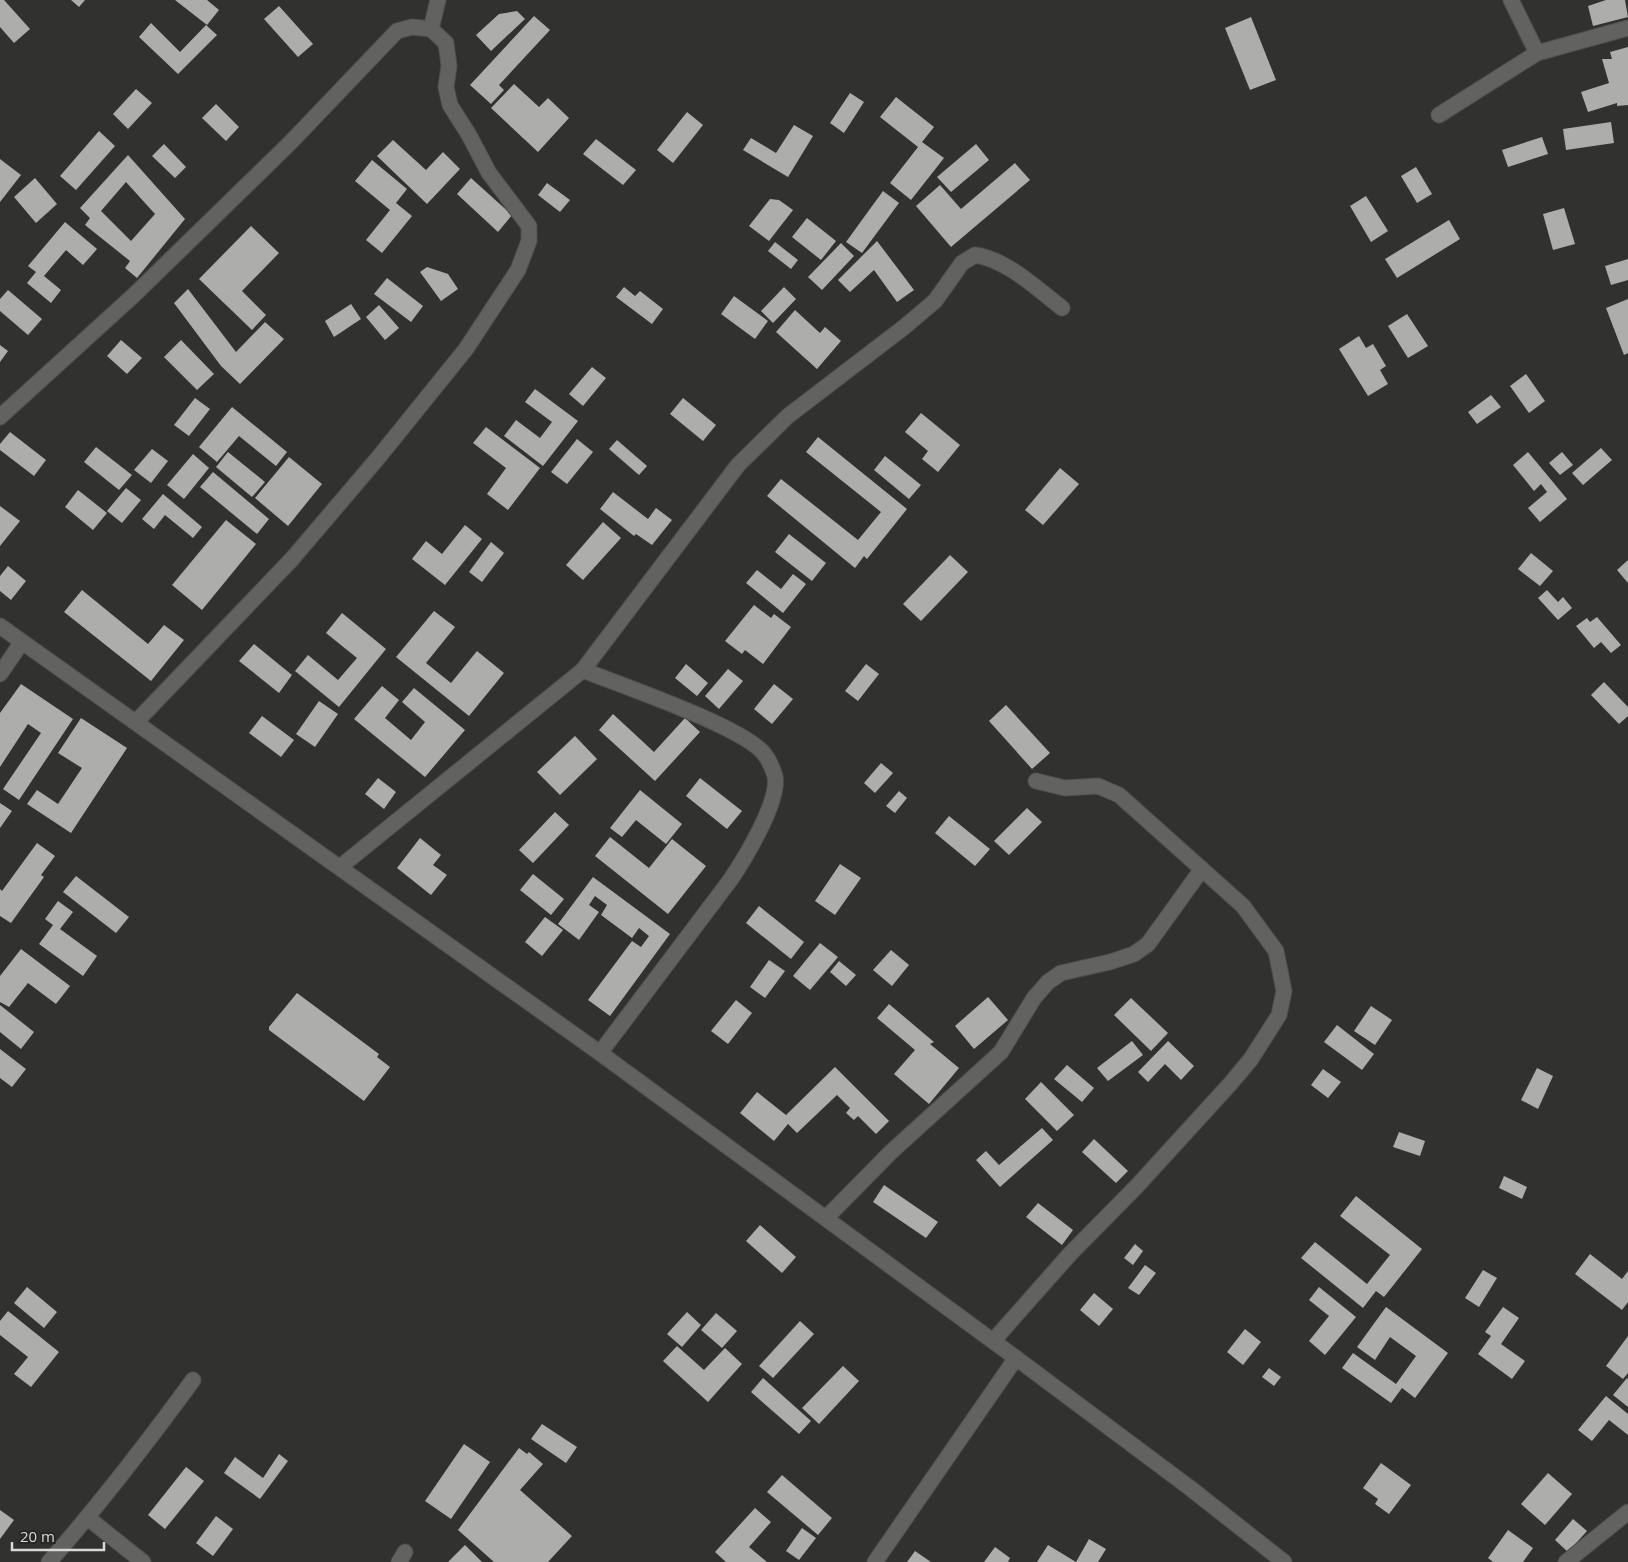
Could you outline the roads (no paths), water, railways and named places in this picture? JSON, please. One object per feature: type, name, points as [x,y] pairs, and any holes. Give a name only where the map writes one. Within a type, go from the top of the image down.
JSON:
[{"type":"street","points":[[431,29],[438,0]]},
{"type":"street","points":[[1512,0],[1538,54]]},
{"type":"street","points":[[0,416],[134,295],[290,144],[397,31],[412,27],[431,29],[446,42],[449,66],[446,87],[450,105],[469,134],[489,173],[529,226],[529,241],[518,270],[466,349],[378,458],[292,559],[136,722]]},
{"type":"street","points":[[1439,115],[1538,54],[1628,28]]},
{"type":"street","points":[[340,867],[583,670],[738,465],[788,416],[903,328],[935,300],[962,264],[975,255],[988,257],[1010,269],[1062,308]]},
{"type":"street","points":[[0,626],[600,1053],[1016,1358],[1190,1488],[1284,1562]]},
{"type":"street","points":[[0,674],[22,642]]},
{"type":"street","points":[[583,670],[703,718],[747,739],[765,754],[775,777],[769,810],[749,851],[731,880],[600,1053]]},
{"type":"street","points":[[993,1341],[1070,1254],[1150,1172],[1251,1059],[1279,1015],[1284,991],[1276,951],[1243,906],[1119,795],[1098,786],[1065,788],[1036,781]]},
{"type":"street","points":[[826,1218],[891,1152],[1000,1052],[1034,998],[1048,982],[1061,973],[1134,954],[1148,944],[1202,869]]},
{"type":"street","points":[[874,1562],[1016,1358]]},
{"type":"street","points":[[49,1562],[88,1518],[193,1380]]},
{"type":"street","points":[[1566,1562],[1628,1512]]},
{"type":"street","points":[[88,1518],[143,1562]]}]
